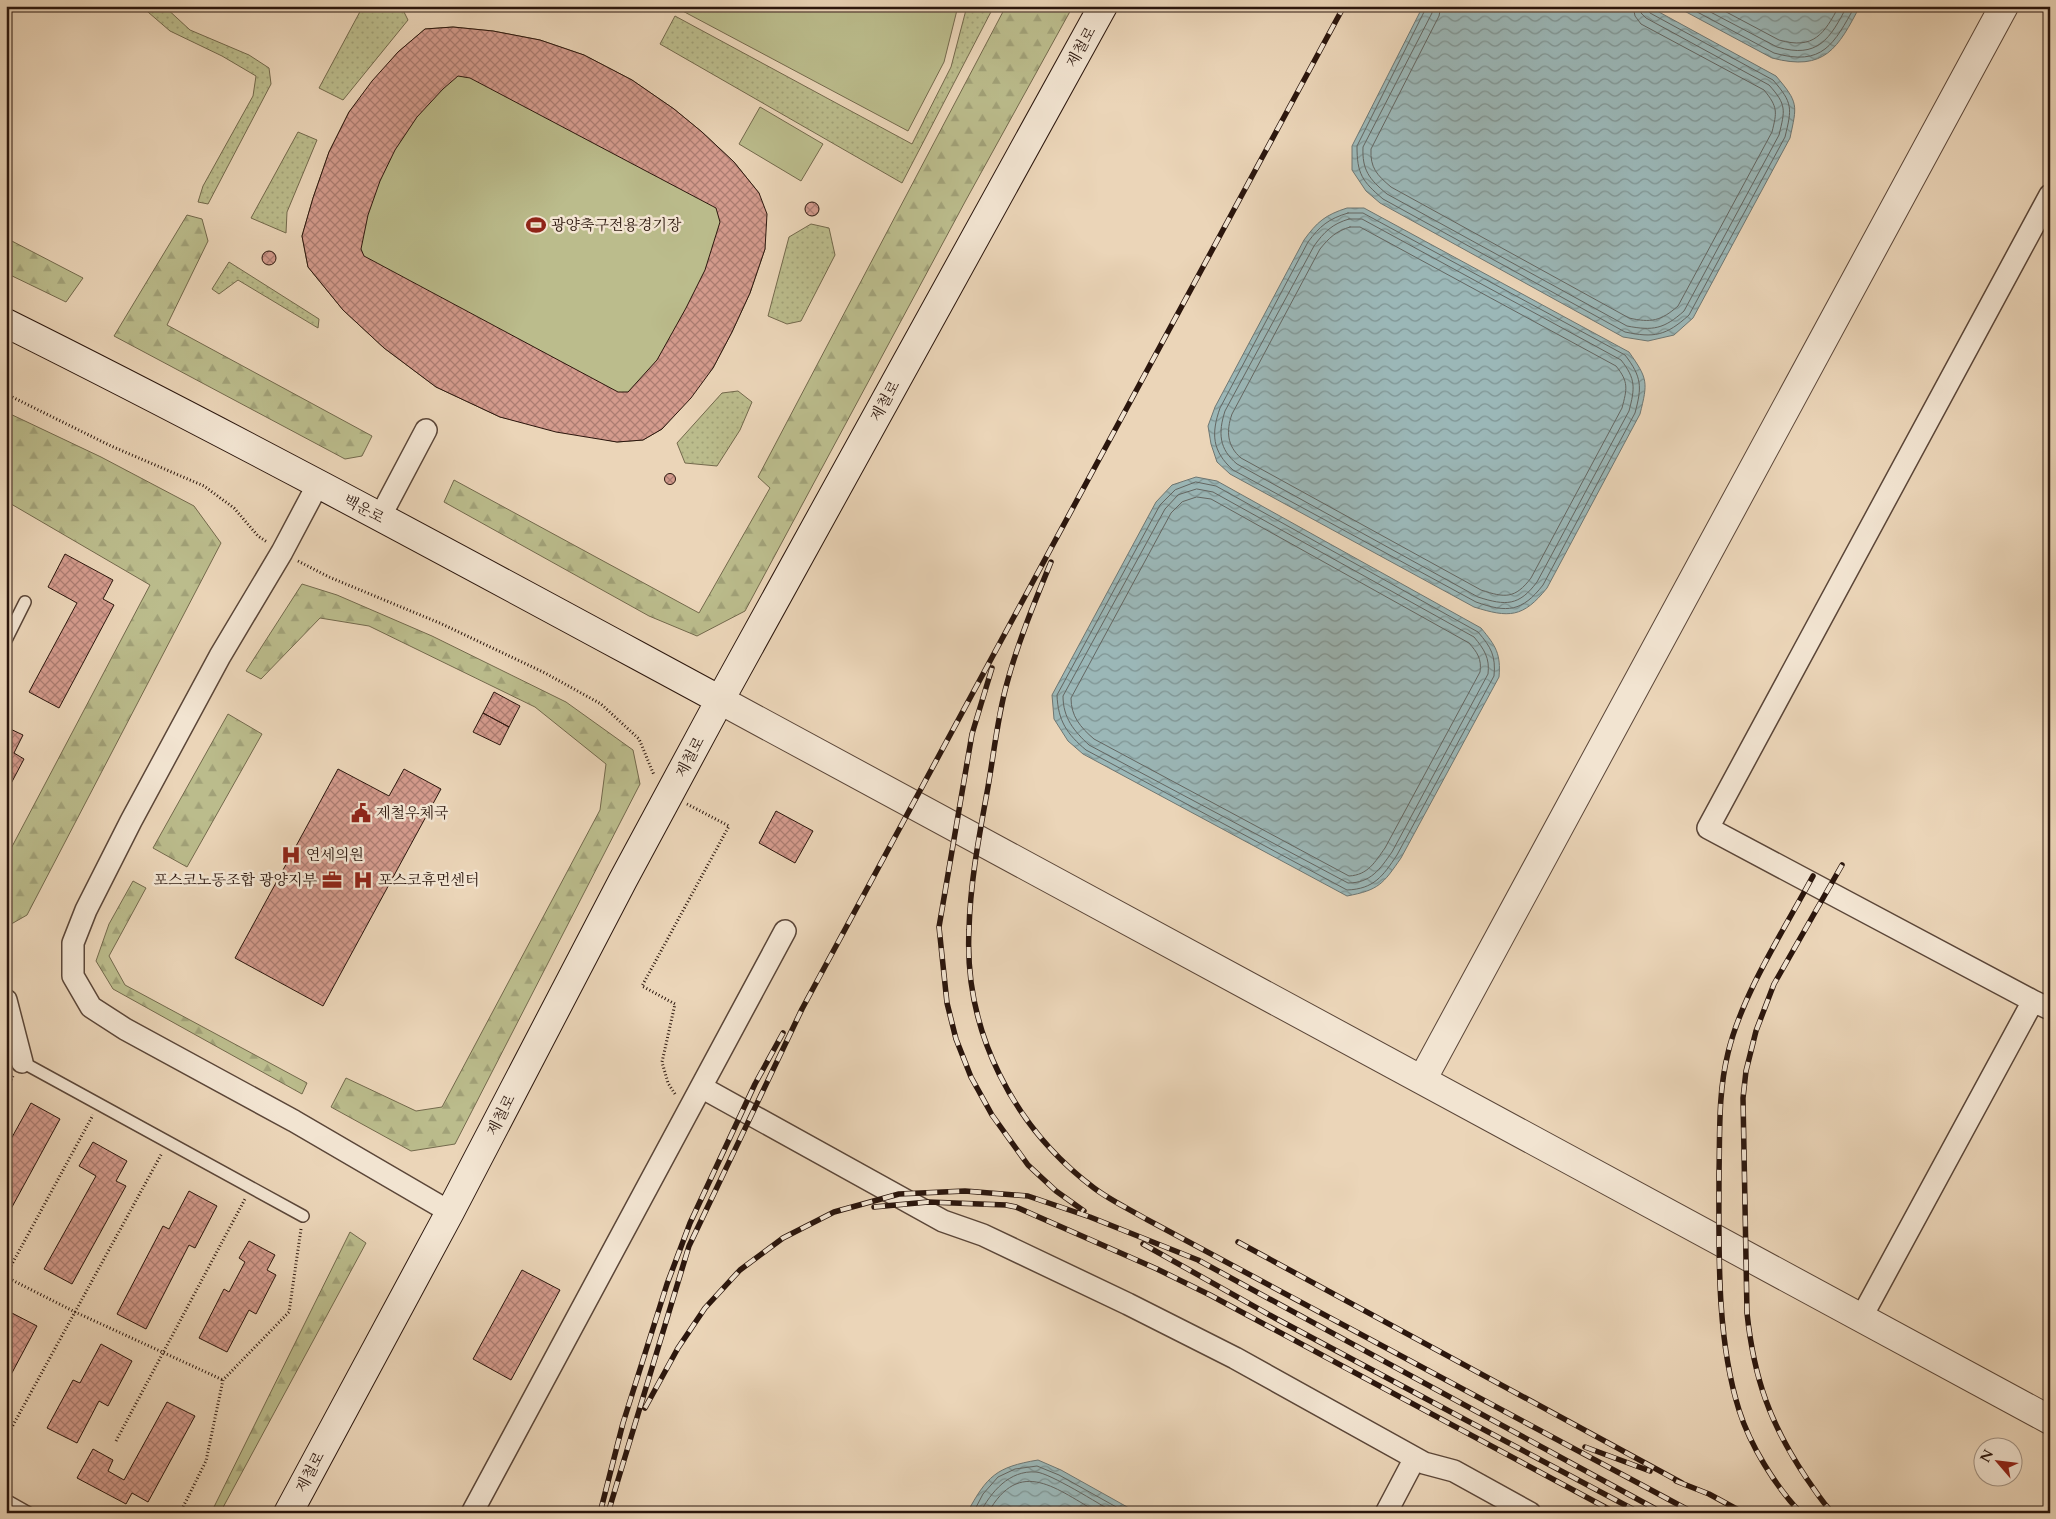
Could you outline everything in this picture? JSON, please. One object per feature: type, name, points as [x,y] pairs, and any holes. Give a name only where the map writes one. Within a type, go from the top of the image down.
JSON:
[{"type":"street","name":"제철로","points":[[288,1513],[450,1212],[618,889],[720,700],[1103,6]]},
{"type":"street","points":[[1422,1080],[2004,6]]},
{"type":"street","points":[[1861,1318],[2042,1005],[1708,828],[2050,195]]},
{"type":"street","name":"백운로","points":[[6,323],[99,369],[380,517],[2050,1420]]},
{"type":"street","points":[[380,517],[426,430]]},
{"type":"street","points":[[318,484],[282,552],[220,656],[131,821],[86,910],[73,943],[73,976],[92,1007],[125,1029],[303,1126],[450,1212]]},
{"type":"street","points":[[472,1513],[785,931]]},
{"type":"street","points":[[6,1000],[22,1062]]},
{"type":"street","points":[[701,1087],[943,1221],[983,1235],[1137,1308],[1235,1358],[1424,1463],[1454,1471],[1530,1513]]},
{"type":"street","points":[[1386,1513],[1415,1458]]},
{"type":"lane","points":[[6,640],[25,602]]},
{"type":"lane","points":[[22,1062],[303,1216]]},
{"type":"lane","points":[[6,1500],[29,1513]]},
{"type":"path","points":[[6,394],[111,446],[204,486],[234,508],[258,536],[282,552],[329,576],[468,636],[545,672],[601,704],[639,739],[661,790],[729,826],[642,986],[675,1004],[662,1062],[668,1083],[679,1099]]},
{"type":"path","points":[[99,1105],[6,1276],[75,1312],[223,1380]]},
{"type":"path","points":[[6,1438],[168,1142]]},
{"type":"path","points":[[116,1441],[251,1188]]},
{"type":"path","points":[[180,1513],[206,1461],[223,1380],[289,1312],[303,1216]]},
{"type":"green space","points":[[141,6],[164,6],[190,30],[249,55],[269,68],[271,84],[208,204],[198,202],[203,186],[253,96],[256,76],[222,56],[170,31]]},
{"type":"green space","points":[[363,6],[401,6],[408,20],[343,100],[319,88]]},
{"type":"green space","points":[[678,6],[958,6],[944,62],[908,131],[677,8]]},
{"type":"green space","points":[[967,6],[994,6],[902,183],[660,44],[675,16],[912,144],[951,67]]},
{"type":"green space","points":[[1006,6],[1073,6],[966,200],[745,611],[697,636],[649,616],[444,502],[454,480],[699,613],[770,488],[758,477]]},
{"type":"green space","name":"광양축구전용경기장","points":[[453,27],[493,31],[540,40],[584,55],[632,80],[674,109],[702,132],[734,162],[759,193],[765,249],[750,293],[732,332],[713,368],[662,429],[643,440],[617,442],[500,417],[436,387],[384,348],[343,310],[308,267],[302,236],[329,152],[349,112],[398,52],[425,29]]},
{"type":"green space","points":[[760,107],[823,144],[801,181],[739,144]]},
{"type":"green space","points":[[298,132],[317,140],[287,212],[286,233],[251,218]]},
{"type":"green space","points":[[187,215],[202,219],[208,241],[167,325],[372,436],[362,456],[345,459],[114,336]]},
{"type":"green space","points":[[811,224],[829,228],[835,255],[801,321],[787,324],[768,316],[789,237]]},
{"type":"green space","points":[[6,238],[83,278],[66,302],[6,273]]},
{"type":"green space","points":[[229,262],[319,319],[318,328],[238,280],[219,294],[212,289]]},
{"type":"green space","points":[[738,391],[752,402],[740,430],[717,466],[685,463],[677,443],[722,393]]},
{"type":"green space","points":[[6,412],[101,457],[194,506],[221,543],[27,915],[6,927],[6,858],[150,585],[6,501]]},
{"type":"green space","points":[[302,584],[337,595],[432,636],[566,702],[633,750],[640,784],[455,1144],[411,1151],[331,1107],[346,1078],[416,1111],[442,1107],[600,810],[606,764],[535,707],[369,626],[320,618],[261,679],[246,671]]},
{"type":"green space","points":[[228,714],[262,734],[187,867],[153,848]]},
{"type":"green space","points":[[133,881],[146,888],[109,956],[125,985],[307,1083],[302,1094],[113,989],[96,961],[109,924]]},
{"type":"green space","points":[[350,1232],[366,1243],[220,1513],[211,1513]]},
{"type":"water","points":[[1423,6],[1648,6],[1776,76],[1789,92],[1795,111],[1790,138],[1693,318],[1674,335],[1648,341],[1623,337],[1380,203],[1366,191],[1352,170],[1352,146]]},
{"type":"water","points":[[1675,6],[1860,6],[1844,34],[1828,53],[1817,59],[1805,62],[1790,62],[1772,58]]},
{"type":"water","points":[[1347,208],[1364,208],[1629,352],[1643,375],[1645,387],[1640,414],[1547,588],[1523,610],[1506,614],[1474,607],[1230,474],[1217,462],[1208,426],[1215,407],[1304,240],[1322,220],[1333,213]]},
{"type":"water","points":[[1196,477],[1217,481],[1481,628],[1496,651],[1499,662],[1499,677],[1401,858],[1384,880],[1366,891],[1347,896],[1083,754],[1068,741],[1054,719],[1052,695],[1156,502],[1172,485]]},
{"type":"water","points":[[1038,1460],[1061,1470],[1138,1513],[967,1513],[981,1490],[994,1475],[1012,1466]]},
{"type":"building","points":[[453,27],[493,31],[540,40],[584,55],[632,80],[674,109],[734,162],[759,193],[767,214],[765,249],[750,293],[732,332],[713,368],[691,398],[662,429],[643,440],[617,442],[556,432],[500,417],[436,387],[384,348],[343,310],[308,267],[302,236],[329,152],[349,112],[372,81],[398,52],[425,29]],"holes":[[[458,76],[470,78],[716,208],[720,222],[705,270],[657,360],[628,392],[618,392],[364,256],[361,249],[368,215],[380,181],[395,150],[417,117],[443,89]]]},
{"type":"building","points":[[809,202],[815,202],[819,209],[815,216],[809,216],[805,212],[805,206]]},
{"type":"building","points":[[269,251],[274,253],[276,258],[274,263],[269,265],[264,263],[262,258],[264,253]]},
{"type":"building","points":[[670,473],[676,479],[670,485],[664,479]]},
{"type":"building","points":[[65,554],[113,580],[103,599],[114,605],[59,708],[29,692],[77,603],[48,587]]},
{"type":"building","points":[[494,692],[520,706],[509,727],[483,713]]},
{"type":"building","points":[[483,713],[509,727],[500,745],[473,732]]},
{"type":"building","points":[[6,727],[23,735],[14,753],[24,759],[6,793]]},
{"type":"building","points":[[338,769],[389,796],[404,769],[441,789],[323,1006],[235,958]]},
{"type":"building","points":[[776,811],[813,831],[795,863],[759,843]]},
{"type":"building","points":[[31,1103],[60,1119],[6,1218],[6,1148]]},
{"type":"building","points":[[93,1142],[127,1161],[116,1181],[126,1186],[72,1284],[44,1269],[96,1176],[79,1166]]},
{"type":"building","points":[[189,1191],[217,1206],[195,1248],[189,1245],[146,1329],[117,1314],[163,1226],[169,1229]]},
{"type":"building","points":[[249,1241],[275,1255],[267,1270],[276,1275],[256,1314],[249,1310],[227,1352],[199,1338],[224,1289],[229,1292],[245,1262],[239,1258]]},
{"type":"building","points":[[522,1270],[560,1290],[511,1380],[473,1359]]},
{"type":"building","points":[[8,1311],[37,1326],[6,1384],[6,1315]]},
{"type":"building","points":[[101,1344],[132,1361],[108,1406],[99,1401],[77,1443],[47,1428],[73,1380],[80,1383]]},
{"type":"building","points":[[167,1402],[195,1416],[148,1502],[132,1493],[126,1504],[77,1478],[93,1449],[113,1460],[108,1471],[124,1480]]},
{"type":"railway","points":[[608,1513],[689,1246],[802,1009],[1344,6]]},
{"type":"railway","points":[[1051,562],[1011,668],[1004,697],[977,848],[969,930],[970,968],[975,1004],[985,1040],[999,1074],[1018,1106],[1040,1136],[1065,1164],[1094,1188],[1113,1200],[1694,1513]]},
{"type":"railway","points":[[992,668],[972,734],[939,927],[947,1003],[956,1039],[971,1077],[992,1115],[1028,1165],[1056,1191],[1084,1211]]},
{"type":"railway","points":[[1833,1513],[1807,1479],[1783,1439],[1766,1400],[1754,1359],[1747,1313],[1743,1098],[1746,1071],[1756,1031],[1774,984],[1842,865]]},
{"type":"railway","points":[[1801,1513],[1773,1478],[1757,1451],[1739,1410],[1732,1382],[1726,1353],[1720,1293],[1720,1128],[1725,1068],[1734,1031],[1753,985],[1813,876]]},
{"type":"railway","points":[[600,1513],[623,1423],[667,1284],[690,1223],[755,1084],[783,1033]]},
{"type":"railway","points":[[645,1408],[678,1348],[705,1308],[740,1270],[783,1238],[834,1212],[899,1194],[965,1191],[1028,1196],[1090,1217],[1198,1260],[1663,1513]]},
{"type":"railway","points":[[874,1207],[928,1202],[1016,1207],[1157,1269],[1210,1295],[1616,1513]]},
{"type":"railway","points":[[1238,1242],[1682,1483]]},
{"type":"railway","points":[[1143,1244],[1275,1318],[1640,1513]]},
{"type":"railway","points":[[1585,1447],[1650,1471]]},
{"type":"railway","points":[[1676,1481],[1709,1494],[1744,1513]]},
{"type":"place","name":"광양축구전용경기장","points":[[536,225]]},
{"type":"place","name":"제철우체국","points":[[361,813]]},
{"type":"place","name":"연세의원","points":[[291,855]]},
{"type":"place","name":"포스코노동조합 광양지부","points":[[332,880]]},
{"type":"place","name":"포스코휴먼센터","points":[[363,880]]}]
